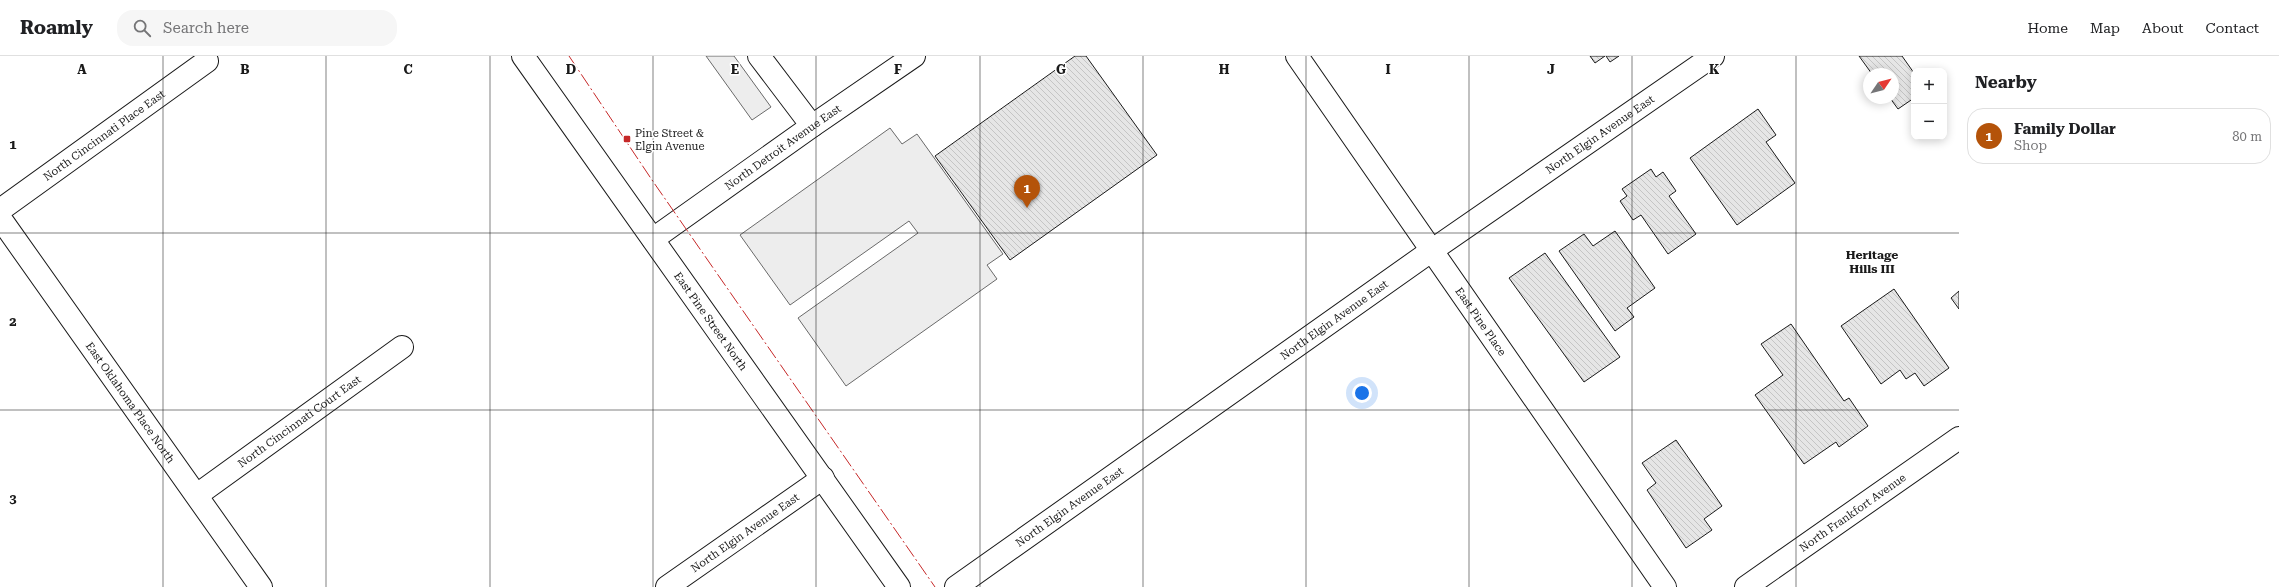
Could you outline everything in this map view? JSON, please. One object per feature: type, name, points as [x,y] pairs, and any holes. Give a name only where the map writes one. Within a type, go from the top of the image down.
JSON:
[{"type":"street","name":"East Pine Street North","points":[[523,56],[899,587]]},
{"type":"street","points":[[759,56],[812,126]]},
{"type":"street","name":"North Detroit Avenue East","points":[[653,239],[812,126],[914,56]]},
{"type":"street","name":"East Pine Place","points":[[1297,56],[1665,587]]},
{"type":"street","name":"North Elgin Avenue East","points":[[956,587],[1431,251],[1713,56]]},
{"type":"street","name":"North Cincinnati Place East","points":[[0,210],[207,61]]},
{"type":"street","name":"East Oklahoma Place North","points":[[0,218],[261,587]]},
{"type":"street","name":"North Cincinnati Court East","points":[[197,495],[402,347]]},
{"type":"street","name":"North Frankfort Avenue","points":[[1746,587],[1959,438]]},
{"type":"street","name":"North Elgin Avenue East","points":[[667,587],[823,478]]},
{"type":"shaded area","points":[[706,56],[734,56],[771,107],[752,120]]},
{"type":"shaded area","points":[[890,128],[902,144],[917,134],[1003,254],[987,265],[997,279],[846,386],[798,318],[918,233],[909,221],[790,305],[740,235]]},
{"type":"building","points":[[1075,56],[1086,56],[1157,155],[1010,260],[935,156]]},
{"type":"building","points":[[1590,56],[1605,56],[1595,63]]},
{"type":"building","points":[[1606,56],[1619,56],[1610,62]]},
{"type":"building","points":[[1859,56],[1902,56],[1911,69],[1911,100],[1898,109],[1894,104],[1899,104],[1899,68],[1868,68]]},
{"type":"building","points":[[1758,109],[1776,135],[1766,142],[1795,183],[1737,225],[1690,158]]},
{"type":"building","points":[[1651,169],[1656,177],[1663,172],[1676,191],[1669,196],[1696,234],[1668,254],[1641,215],[1633,220],[1620,201],[1627,196],[1622,189]]},
{"type":"building","points":[[1615,231],[1655,288],[1627,308],[1634,317],[1615,331],[1559,251],[1584,234],[1593,246]]},
{"type":"building","points":[[1545,253],[1620,357],[1584,382],[1509,278]]},
{"type":"building","points":[[1894,289],[1949,368],[1924,386],[1915,373],[1906,379],[1900,370],[1881,384],[1841,326]]},
{"type":"building","points":[[1959,291],[1959,309],[1951,298]]},
{"type":"building","points":[[1791,324],[1844,401],[1849,398],[1868,426],[1839,447],[1836,442],[1804,464],[1755,395],[1783,375],[1761,344]]},
{"type":"building","points":[[1676,440],[1722,506],[1704,519],[1712,530],[1686,548],[1647,490],[1656,483],[1642,463]]},
{"type":"power","points":[[569,56],[652,180],[935,587]]},
{"type":"place","name":"Pine Street & Elgin Avenue","points":[[627,139]]},
{"type":"place","name":"Family Dollar","points":[[1027,208]]},
{"type":"district","name":"Heritage Hills III","points":[[1872,262]]}]
